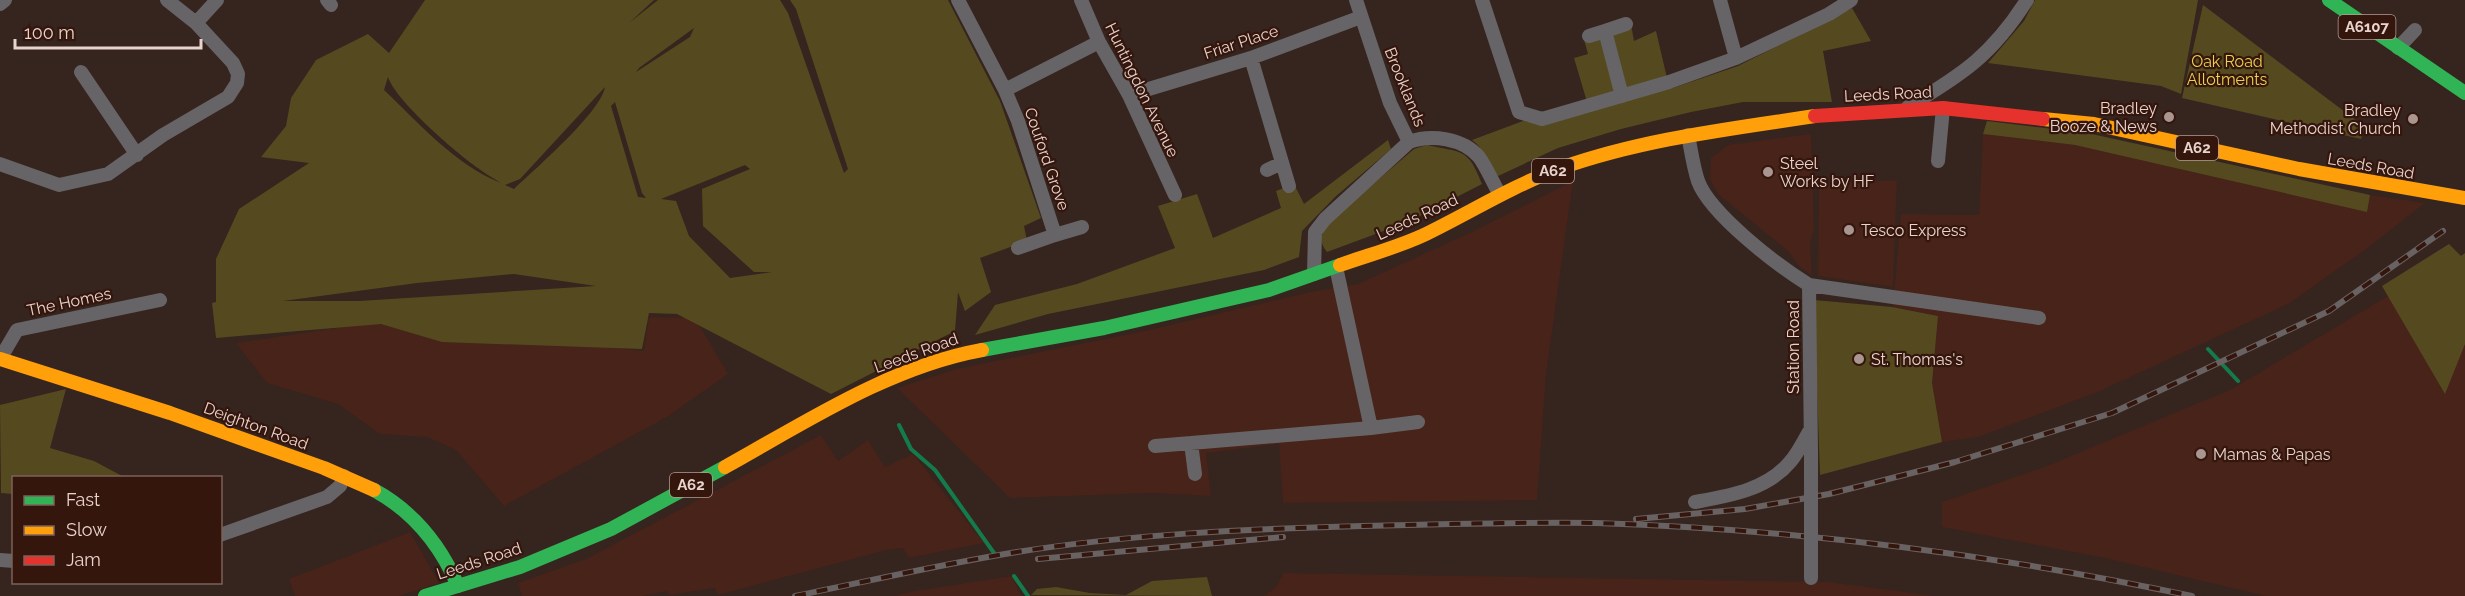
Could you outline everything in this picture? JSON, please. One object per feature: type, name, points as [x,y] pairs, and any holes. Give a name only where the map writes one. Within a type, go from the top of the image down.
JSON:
[{"type":"main road","name":"A6107","points":[[2329,0],[2465,93]]},
{"type":"main road","name":"Leeds Road","points":[[425,596],[519,567],[611,529],[869,388],[949,356],[1104,328],[1269,290],[1424,235],[1500,195],[1559,168],[1604,154],[1688,135],[1823,115],[1906,108],[1943,108],[2094,124],[2310,171],[2465,198]]},
{"type":"main road","name":"Deighton Road","points":[[0,359],[105,390],[344,476],[376,491],[407,512],[446,558],[458,586]]},
{"type":"street","points":[[0,4],[5,0]]},
{"type":"street","points":[[0,164],[59,185],[108,174],[163,135],[228,97],[237,83],[238,74],[233,63],[196,23],[167,0]]},
{"type":"street","points":[[196,23],[217,0]]},
{"type":"street","name":"Couford Grove","points":[[958,0],[1005,90],[1055,235],[1018,248]]},
{"type":"street","name":"Huntingdon Avenue","points":[[1081,0],[1100,42],[1129,95],[1175,195]]},
{"type":"street","name":"Brooklands","points":[[1356,0],[1390,103],[1409,142],[1423,137],[1439,138],[1464,146],[1479,157],[1500,195]]},
{"type":"street","points":[[1482,0],[1519,112],[1542,119],[1622,96],[1736,58],[1829,14],[1851,0]]},
{"type":"street","points":[[1720,0],[1736,58]]},
{"type":"street","points":[[1906,108],[1963,74],[2008,30],[2027,0]]},
{"type":"street","name":"Friar Place","points":[[1129,95],[1251,58],[1361,17]]},
{"type":"street","points":[[1589,36],[1626,24]]},
{"type":"street","points":[[2398,48],[2415,30]]},
{"type":"street","points":[[1605,31],[1622,96]]},
{"type":"street","points":[[1005,90],[1100,42]]},
{"type":"street","points":[[1251,58],[1289,186]]},
{"type":"street","points":[[81,72],[137,155]]},
{"type":"street","points":[[1938,161],[1943,108]]},
{"type":"street","name":"Station Road","points":[[1688,135],[1698,181],[1710,204],[1795,277],[1809,285],[1811,578]]},
{"type":"street","points":[[1314,274],[1315,232],[1325,219],[1409,142]]},
{"type":"street","points":[[1267,170],[1282,163]]},
{"type":"street","points":[[1055,235],[1082,227]]},
{"type":"street","points":[[1335,267],[1371,429]]},
{"type":"street","points":[[1809,285],[2039,318]]},
{"type":"street","name":"The Homes","points":[[0,359],[17,330],[160,300]]},
{"type":"street","points":[[1155,446],[1371,429],[1418,422]]},
{"type":"street","points":[[1695,502],[1739,494],[1766,481],[1789,464],[1810,430]]},
{"type":"street","points":[[1191,442],[1195,474]]},
{"type":"street","points":[[222,534],[327,497],[340,486],[344,476]]},
{"type":"shaded area","points":[[1811,134],[1814,231],[1810,241],[1812,276],[1798,265],[1788,251],[1718,194],[1710,179],[1711,158],[1728,145]]},
{"type":"shaded area","points":[[1983,134],[2075,145],[2366,211],[2370,195],[2425,203],[2365,250],[2288,304],[2100,391],[1978,437],[1942,442],[1932,383],[1938,316],[1893,307],[1901,214],[1979,215]]},
{"type":"shaded area","points":[[1897,180],[1893,287],[1818,276],[1819,184]]},
{"type":"shaded area","points":[[1573,181],[1546,374],[1537,500],[1283,503],[1279,444],[1206,453],[1211,496],[1154,493],[1010,498],[897,388],[956,369],[1145,331],[1310,292],[1358,284],[1474,231]]},
{"type":"shaded area","points":[[2465,258],[2465,596],[2266,596],[2105,558],[1942,527],[1942,502],[2047,466],[2232,389],[2386,297]]},
{"type":"shaded area","points":[[649,317],[695,318],[728,374],[667,417],[504,506],[456,450],[427,437],[380,434],[338,404],[267,383],[236,343],[377,322],[644,351]]},
{"type":"shaded area","points":[[821,435],[838,461],[868,440],[885,467],[913,454],[984,543],[909,558],[903,548],[886,550],[718,595],[715,588],[669,595],[666,591],[643,596],[522,596],[518,583],[586,559]]},
{"type":"shaded area","points":[[410,532],[439,583],[399,596],[295,596],[289,579]]},
{"type":"shaded area","points":[[1284,573],[1828,582],[1936,596],[1264,596],[1276,587]]},
{"type":"shaded area","points":[[1012,576],[1021,596],[893,596],[915,591]]},
{"type":"green space","points":[[425,0],[654,0],[629,23],[658,0],[780,0],[788,13],[844,173],[848,169],[796,9],[790,0],[948,0],[1000,101],[1041,218],[1024,226],[1027,241],[980,258],[991,292],[965,311],[958,292],[955,331],[831,394],[677,314],[649,313],[642,349],[442,342],[381,324],[216,338],[212,303],[216,302],[216,259],[239,209],[309,163],[261,157],[286,126],[291,98],[316,60],[368,34],[389,53]],"holes":[[[694,28],[690,37],[636,72]],[[388,77],[402,99],[427,126],[468,160],[501,183],[468,166],[424,129],[384,90]],[[605,87],[592,111],[551,155],[514,189],[505,185],[520,179]],[[615,102],[642,193],[646,198],[638,197],[611,106]],[[745,165],[750,169],[702,189],[703,226],[754,272],[772,272],[730,278],[689,236],[676,201],[661,199]],[[514,274],[596,286],[359,301],[283,301],[417,283]]]},
{"type":"green space","points":[[2035,0],[2198,0],[2181,94],[2161,86],[1988,63],[2024,21]]},
{"type":"green space","name":"Oak Road Allotments","points":[[2203,5],[2365,127],[2361,139],[2182,98]]},
{"type":"green space","points":[[1852,8],[1871,41],[1823,51],[1832,102],[1743,102],[1691,112],[1621,129],[1558,148],[1498,176],[1481,149],[1472,140],[1523,121],[1549,123],[1590,112],[1574,58],[1588,54],[1583,36],[1630,19],[1634,41],[1656,31],[1667,78],[1673,88],[1738,66]]},
{"type":"green space","points":[[1987,121],[2087,133],[2370,195],[2367,212],[2075,145],[1983,134]]},
{"type":"green space","points":[[1388,140],[1391,149],[1335,197],[1302,231],[1299,257],[1264,270],[1048,314],[975,335],[995,305],[1077,284],[1175,248],[1158,206],[1197,194],[1213,238],[1281,208],[1276,191],[1294,184],[1304,204]]},
{"type":"green space","points":[[1427,145],[1463,154],[1473,164],[1482,184],[1408,222],[1327,252],[1321,240],[1330,221],[1414,149]]},
{"type":"green space","points":[[2449,244],[2461,256],[2465,253],[2465,344],[2445,394],[2382,286]]},
{"type":"green space","points":[[1814,300],[1892,307],[1938,316],[1932,383],[1942,442],[1820,475]]},
{"type":"green space","points":[[66,389],[50,448],[94,461],[122,476],[12,476],[12,494],[1,493],[0,405]]},
{"type":"green space","points":[[1207,577],[1212,596],[1031,595],[1037,589],[1056,587],[1090,593],[1126,595],[1152,581]]},
{"type":"waterway","points":[[2208,349],[2238,381]]},
{"type":"waterway","points":[[899,425],[911,449],[935,470],[994,553]]},
{"type":"waterway","points":[[1014,576],[1028,596]]},
{"type":"railway","points":[[1636,519],[1745,509],[1829,494],[1955,462],[2112,413],[2329,311],[2443,231]]},
{"type":"railway","points":[[795,596],[933,567],[1103,541],[1232,531],[1479,523],[1596,523],[1671,526],[1821,538],[1970,556],[2119,581],[2192,596]]},
{"type":"railway","points":[[1038,559],[1283,537]]},
{"type":"traffic: fast","points":[[2329,0],[2465,93]]},
{"type":"traffic: fast","points":[[982,350],[1104,328],[1269,290],[1340,265]]},
{"type":"traffic: fast","points":[[425,596],[520,567],[611,529],[725,467]]},
{"type":"traffic: fast","points":[[374,490],[401,508],[424,530],[443,556],[458,586]]},
{"type":"traffic: slow","points":[[1340,265],[1416,239],[1526,182],[1592,158],[1655,142],[1815,116]]},
{"type":"traffic: slow","points":[[2043,119],[2094,124],[2299,169],[2465,198]]},
{"type":"traffic: slow","points":[[725,467],[817,415],[881,383],[914,369],[982,350]]},
{"type":"traffic: slow","points":[[0,359],[170,413],[324,468],[374,490]]},
{"type":"traffic: jam","points":[[1815,116],[1943,108],[2043,119]]},
{"type":"place","name":"Bradley Booze & News","points":[[2169,117]]},
{"type":"place","name":"Bradley Methodist Church","points":[[2413,119]]},
{"type":"place","name":"Steel Works by HF","points":[[1768,172]]},
{"type":"place","name":"Tesco Express","points":[[1849,230]]},
{"type":"place","name":"St. Thomas's","points":[[1859,359]]},
{"type":"place","name":"Mamas & Papas","points":[[2201,454]]}]
